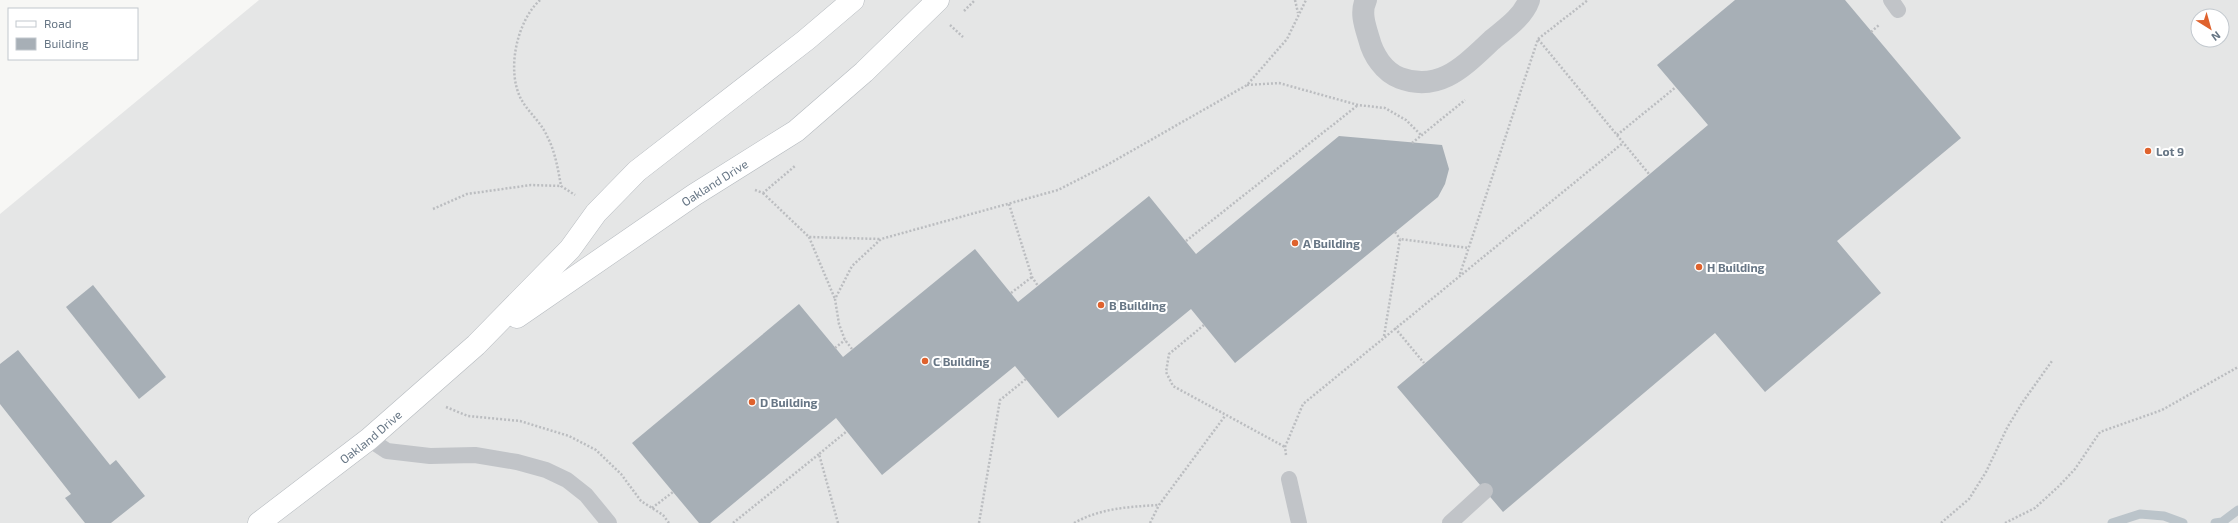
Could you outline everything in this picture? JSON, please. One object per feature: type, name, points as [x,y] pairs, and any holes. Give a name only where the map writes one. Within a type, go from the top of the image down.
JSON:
[{"type":"street","name":"Oakland Drive","points":[[259,523],[370,439],[476,345],[570,249],[596,213],[637,171],[806,40],[853,0]]},
{"type":"street","name":"Oakland Drive","points":[[476,345],[694,195],[796,131],[864,72],[938,0]]},
{"type":"street","points":[[1366,0],[1364,22],[1370,43],[1379,61],[1394,75],[1411,82],[1428,84],[1457,70],[1516,20],[1529,0]]},
{"type":"lane","points":[[370,439],[387,451],[430,456],[475,455],[517,462],[546,470],[567,480],[586,495],[609,523]]},
{"type":"lane","points":[[1289,479],[1298,523]]},
{"type":"lane","points":[[1450,523],[1484,491]]},
{"type":"path","points":[[540,0],[520,29],[513,67],[520,98],[547,135],[556,160],[561,186]]},
{"type":"path","points":[[1295,0],[1298,13]]},
{"type":"path","points":[[809,237],[881,239],[1058,190],[1107,165],[1247,85],[1287,39],[1298,13],[1306,0]]},
{"type":"path","points":[[950,25],[963,37]]},
{"type":"path","points":[[1460,274],[1538,39],[1649,174]]},
{"type":"path","points":[[1247,85],[1279,83],[1358,105],[1385,108],[1406,120],[1421,136]]},
{"type":"path","points":[[1617,135],[1676,87]]},
{"type":"path","points":[[1186,241],[1358,105]]},
{"type":"path","points":[[1289,479],[1285,447],[1303,404],[1460,274],[1623,143]]},
{"type":"path","points":[[433,209],[467,194],[531,185],[561,186],[583,201],[596,213]]},
{"type":"path","points":[[763,193],[809,237],[835,299],[839,324],[845,340],[852,349]]},
{"type":"path","points":[[1009,204],[1032,278],[1038,286]]},
{"type":"path","points":[[1384,337],[1400,239],[1395,232]]},
{"type":"path","points":[[835,299],[852,266],[881,239]]},
{"type":"path","points":[[1400,239],[1469,248]]},
{"type":"path","points":[[1011,294],[1032,278]]},
{"type":"path","points":[[1204,325],[1169,354],[1166,372],[1173,386],[1225,416],[1285,447]]},
{"type":"path","points":[[1395,328],[1424,363]]},
{"type":"path","points":[[835,348],[845,340]]},
{"type":"path","points":[[1941,523],[1969,499],[1986,472],[2007,428],[2022,402],[2052,361]]},
{"type":"path","points":[[2005,523],[2036,508],[2075,469],[2100,432],[2162,410],[2238,367]]},
{"type":"path","points":[[979,523],[1000,400],[1026,379]]},
{"type":"path","points":[[1150,523],[1159,505],[1225,416]]},
{"type":"path","points":[[733,523],[847,431]]},
{"type":"path","points":[[819,454],[838,523]]},
{"type":"path","points":[[652,508],[673,492]]},
{"type":"path","points":[[1074,523],[1091,513],[1131,506],[1159,505]]},
{"type":"shaded area","points":[[259,0],[2238,0],[2238,523],[0,523],[0,214]]},
{"type":"building","name":"H Building","points":[[1735,0],[1845,0],[1961,138],[1837,241],[1881,293],[1765,392],[1715,333],[1503,512],[1397,387],[1708,125],[1657,65]]},
{"type":"building","points":[[1339,136],[1442,145],[1449,169],[1445,184],[1438,197],[1235,363],[1191,309],[1058,418],[1015,366],[882,475],[836,418],[710,523],[699,523],[632,443],[799,304],[843,357],[975,249],[1018,302],[1149,196],[1196,254]]},
{"type":"building","points":[[93,285],[166,377],[139,399],[66,307]]},
{"type":"building","points":[[18,350],[110,465],[116,460],[145,496],[111,523],[85,523],[65,498],[71,494],[0,404],[0,364]]},
{"type":"waterway","points":[[2215,523],[2222,522],[2238,510]]},
{"type":"waterway","points":[[2112,523],[2140,514],[2164,516],[2183,523]]},
{"type":"place","name":"Lot 9","points":[[2148,151]]},
{"type":"place","name":"A Building","points":[[1295,243]]},
{"type":"place","name":"H Building","points":[[1699,267]]},
{"type":"place","name":"B Building","points":[[1101,305]]},
{"type":"place","name":"C Building","points":[[925,361]]},
{"type":"place","name":"D Building","points":[[752,402]]}]
